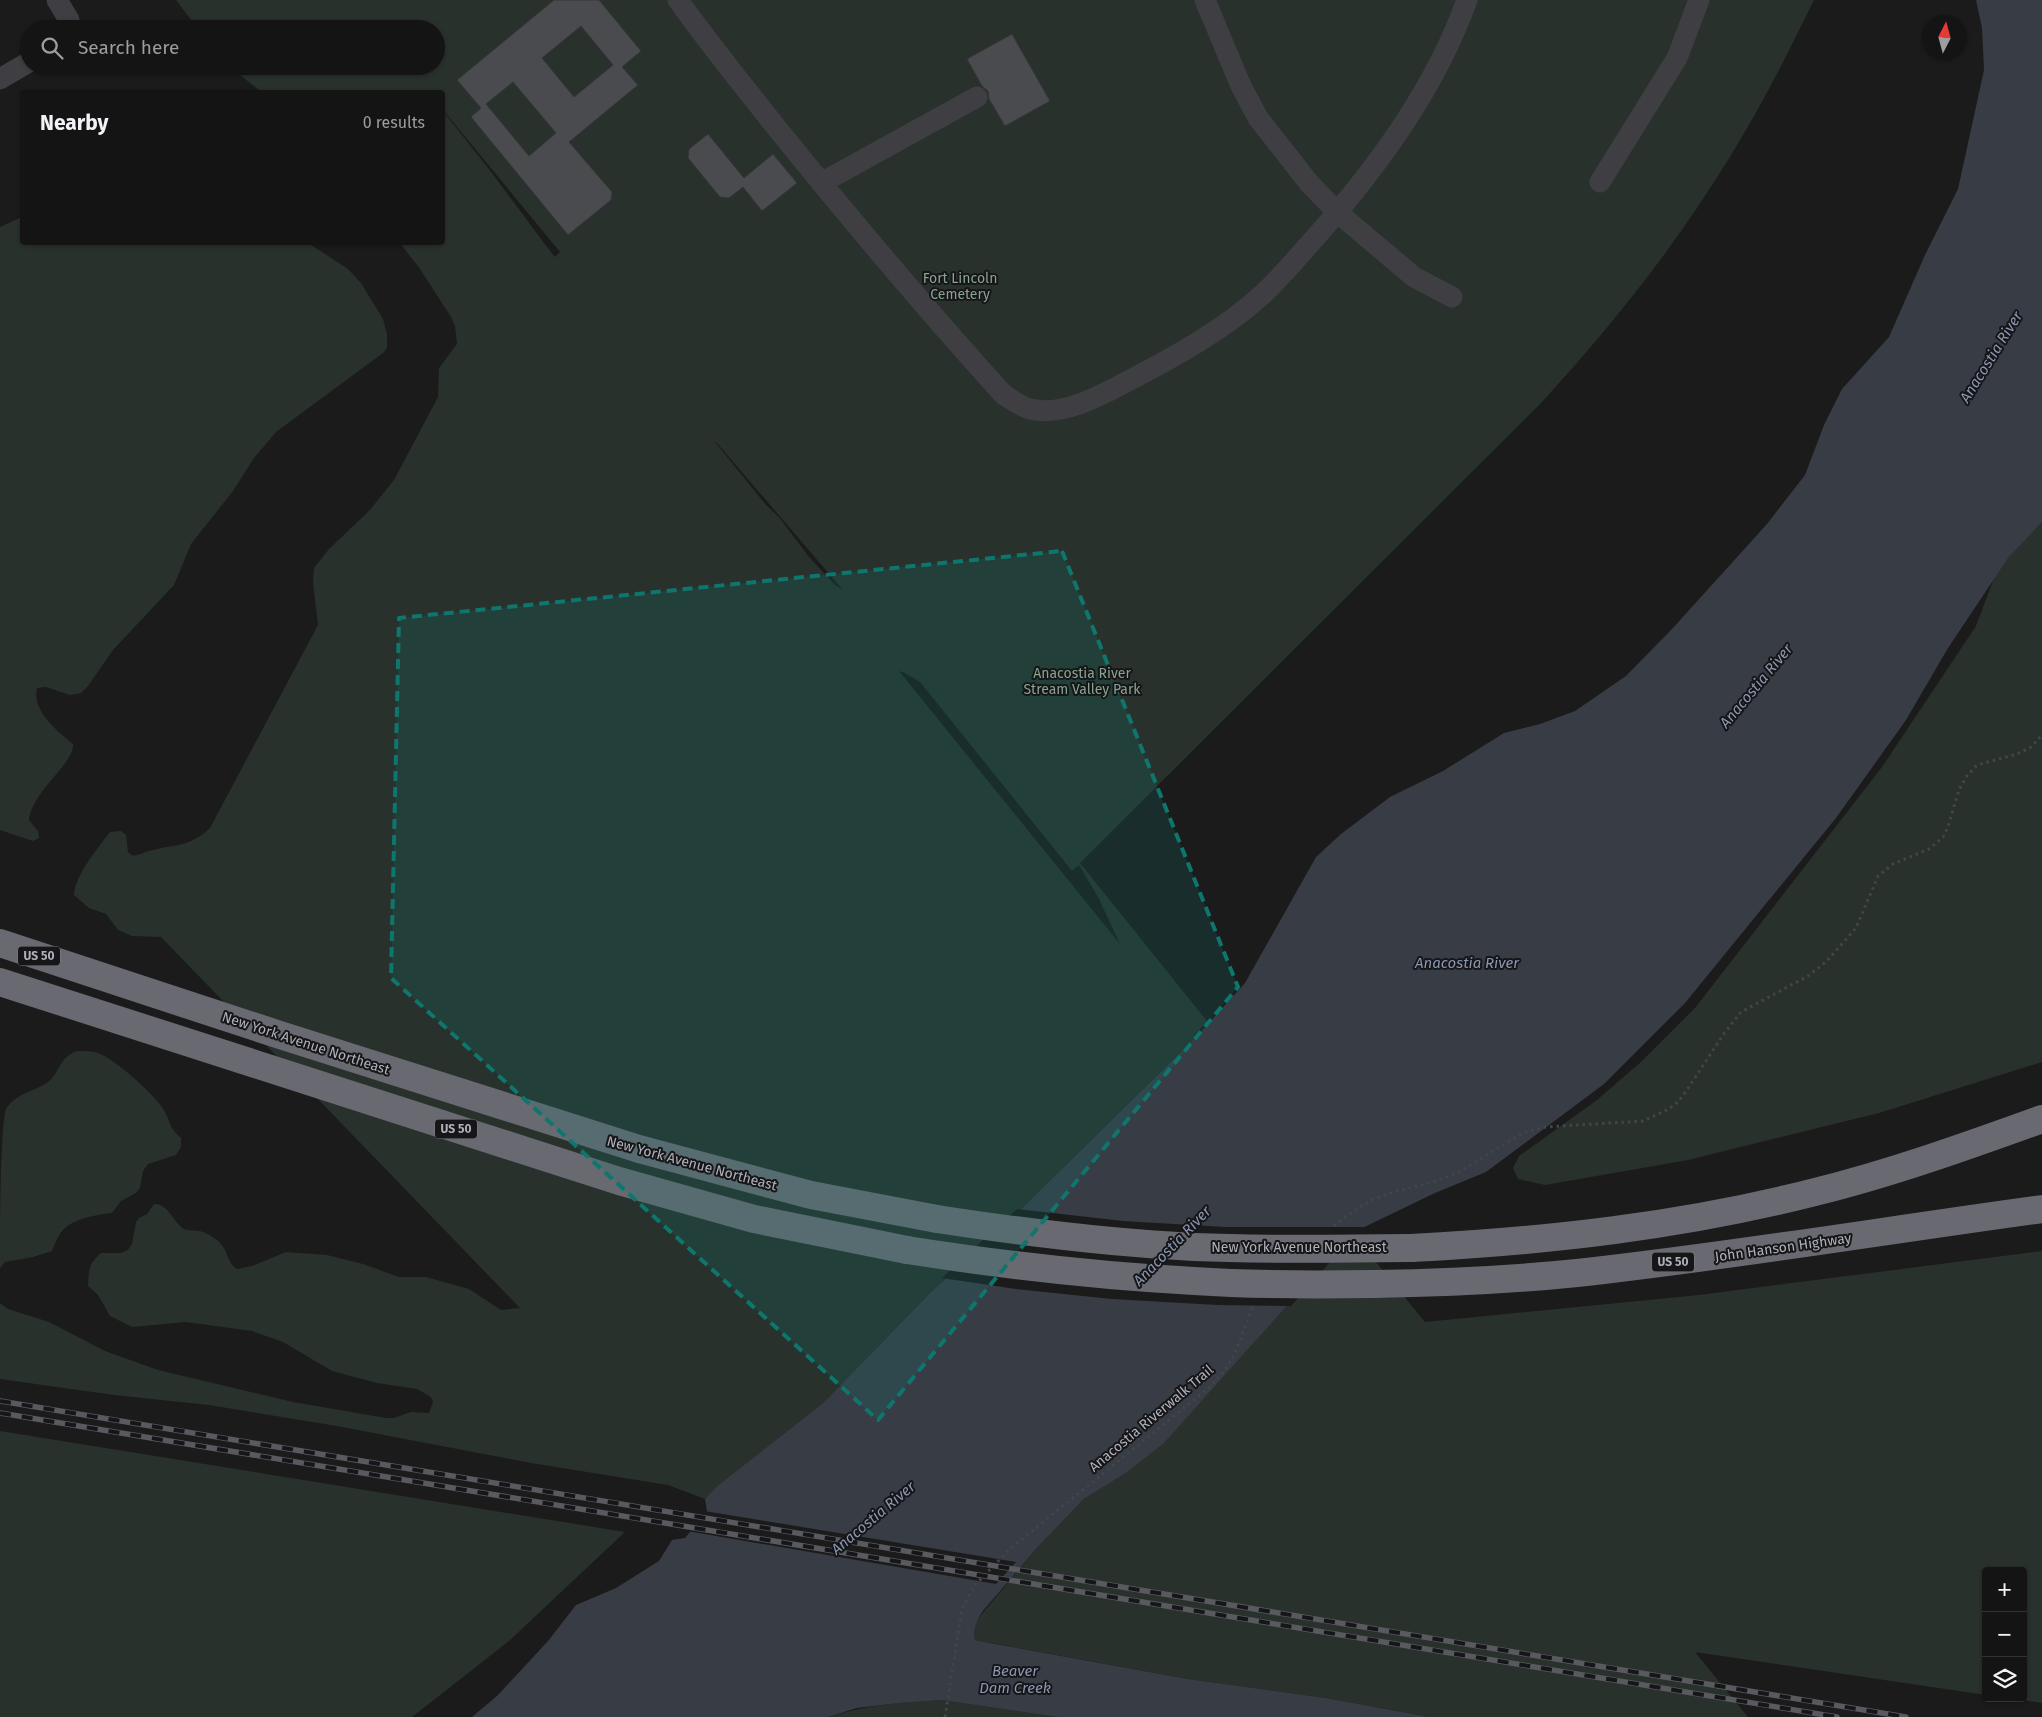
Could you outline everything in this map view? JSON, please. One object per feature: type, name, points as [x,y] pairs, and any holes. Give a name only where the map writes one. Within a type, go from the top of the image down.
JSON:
[{"type":"highway","points":[[0,932],[79,968]]},
{"type":"highway","name":"New York Avenue Northeast","points":[[0,943],[289,1038],[639,1149],[811,1195],[937,1219],[1070,1236],[1184,1246],[1272,1249],[1411,1248],[1560,1237],[1697,1218],[1815,1192],[1937,1156]]},
{"type":"highway","name":"John Hanson Highway","points":[[0,982],[627,1184],[754,1219],[907,1250],[1007,1265],[1108,1275],[1244,1284],[1373,1284],[1477,1281],[1575,1273],[1773,1248],[2042,1209]]},
{"type":"highway","points":[[1937,1156],[2042,1110]]},
{"type":"highway","name":"US 50","points":[[1937,1156],[2042,1119]]},
{"type":"highway","points":[[1970,1219],[2042,1203]]},
{"type":"lane","points":[[57,0],[68,20]]},
{"type":"lane","points":[[678,0],[732,72],[904,283],[1004,394],[1017,404],[1030,409],[1041,410],[1058,409],[1091,399],[1164,362],[1202,338],[1262,294],[1337,212],[1384,154],[1415,106],[1442,57],[1467,0]]},
{"type":"lane","points":[[1205,0],[1241,86],[1258,118],[1309,183],[1337,212],[1414,277],[1452,297]]},
{"type":"lane","points":[[1600,182],[1677,58],[1699,0]]},
{"type":"lane","points":[[0,79],[20,67]]},
{"type":"lane","points":[[821,183],[977,97]]},
{"type":"path","points":[[1329,1230],[1358,1208],[1374,1199],[1457,1173],[1523,1133],[1545,1127],[1643,1121],[1657,1116],[1668,1109],[1678,1102],[1723,1035],[1741,1012],[1808,976],[1826,962],[1856,928],[1878,876],[1893,864],[1929,849],[1943,837],[1948,827],[1959,790],[1966,776],[1976,765],[2017,754],[2031,747],[2042,735]]},
{"type":"path","name":"Anacostia Riverwalk Trail","points":[[946,1716],[962,1609],[975,1585],[1010,1549],[1211,1386],[1226,1369],[1236,1353],[1251,1310],[1256,1302]]},
{"type":"highlighted area","points":[[1062,551],[1238,987],[878,1420],[391,978],[399,618]]},
{"type":"green space","points":[[176,0],[1814,0],[1740,141],[1707,193],[1663,256],[1592,346],[1541,403],[1080,863],[1207,1021],[1194,1036],[1195,1038],[1012,1218],[930,1293],[823,1403],[717,1486],[705,1499],[668,1485],[531,1463],[337,1426],[209,1405],[114,1395],[0,1379],[0,1303],[8,1309],[49,1322],[105,1351],[158,1370],[293,1402],[386,1418],[394,1418],[411,1412],[429,1413],[433,1402],[431,1397],[417,1389],[377,1383],[332,1371],[283,1342],[252,1331],[186,1322],[132,1327],[110,1316],[98,1295],[88,1286],[90,1268],[101,1253],[121,1253],[128,1250],[132,1244],[136,1222],[147,1214],[154,1204],[163,1206],[184,1229],[201,1232],[216,1239],[223,1246],[231,1263],[237,1269],[252,1266],[286,1252],[327,1255],[363,1264],[399,1277],[426,1277],[469,1289],[501,1310],[520,1308],[161,937],[132,936],[118,930],[106,914],[89,908],[74,895],[75,887],[83,870],[110,832],[121,831],[126,835],[128,852],[131,855],[139,855],[190,842],[210,828],[318,625],[313,583],[314,568],[329,549],[369,511],[394,480],[438,397],[439,368],[457,344],[455,326],[420,269],[402,245],[445,245],[445,114],[555,257],[560,252],[445,112],[445,90],[259,90],[240,75],[445,75],[445,20],[191,20]],"holes":[[[716,442],[843,590],[835,585],[809,557],[779,517],[766,505]],[[899,671],[920,682],[1072,871],[1079,865],[1098,897],[1120,944]]]},
{"type":"green space","points":[[20,218],[20,245],[311,245],[348,269],[361,283],[383,319],[387,334],[387,348],[383,353],[276,432],[254,458],[233,491],[191,544],[174,585],[113,650],[88,686],[81,693],[70,695],[46,687],[37,688],[36,696],[42,712],[53,726],[73,744],[72,752],[67,760],[37,799],[32,809],[29,820],[38,831],[39,838],[33,841],[0,830],[0,227]]},
{"type":"green space","points":[[2042,450],[2042,1062],[1879,1113],[1688,1160],[1545,1185],[1518,1179],[1513,1168],[1519,1156],[1597,1100],[1642,1061],[1695,1008],[1882,767],[1976,626]]},
{"type":"green space","points":[[78,1051],[96,1052],[106,1057],[125,1070],[145,1088],[160,1105],[172,1128],[181,1138],[181,1147],[176,1155],[148,1164],[143,1171],[140,1188],[136,1193],[121,1201],[112,1213],[79,1220],[67,1226],[61,1232],[52,1251],[33,1257],[5,1262],[0,1268],[1,1160],[6,1109],[15,1099],[48,1082],[63,1061],[72,1053]]},
{"type":"green space","points":[[1352,1233],[1425,1322],[1699,1295],[2042,1251],[2042,1703],[2027,1701],[2027,1567],[1982,1567],[1982,1694],[1695,1652],[1748,1717],[1429,1717],[1326,1698],[1188,1679],[975,1640],[974,1630],[976,1621],[1036,1549],[1084,1499],[1126,1473]]},
{"type":"green space","points":[[0,1431],[625,1532],[509,1641],[412,1717],[0,1717]]},
{"type":"green space","points":[[941,1700],[1058,1717],[828,1717],[884,1705]]},
{"type":"water","name":"Anacostia River","points":[[1976,0],[2042,0],[2042,522],[2008,558],[1948,648],[1906,720],[1836,818],[1685,1003],[1604,1084],[1486,1172],[1435,1193],[1352,1233],[1164,1443],[1126,1473],[1084,1499],[1036,1549],[982,1612],[975,1629],[975,1640],[990,1643],[1188,1679],[1326,1698],[1429,1717],[1058,1717],[941,1700],[857,1708],[828,1717],[472,1717],[497,1696],[548,1641],[576,1605],[616,1588],[659,1561],[672,1540],[685,1538],[707,1511],[705,1499],[717,1486],[823,1403],[930,1293],[1012,1218],[1195,1038],[1245,983],[1316,857],[1341,834],[1390,797],[1443,771],[1504,733],[1540,724],[1575,711],[1626,676],[1672,629],[1767,524],[1805,475],[1824,425],[1842,389],[1889,337],[1925,255],[1958,189],[1984,70],[1982,28]]},
{"type":"pier","points":[[1017,1209],[1123,1221],[1226,1227],[1371,1227],[1354,1235],[1291,1306],[1218,1305],[1112,1299],[1016,1289],[942,1278]]},
{"type":"pier","points":[[704,1511],[1016,1562],[996,1584],[687,1531]]},
{"type":"building","points":[[554,0],[599,0],[641,51],[622,67],[638,85],[569,142],[612,192],[611,200],[568,235],[471,117],[481,108],[457,80]],"holes":[[[581,26],[613,65],[574,97],[542,58]],[[513,82],[556,133],[529,156],[486,104]]]},
{"type":"building","points":[[1012,34],[1050,101],[1005,126],[989,99],[988,91],[982,86],[967,59]]},
{"type":"building","points":[[708,134],[744,178],[773,154],[797,183],[762,211],[743,187],[729,198],[720,197],[688,158],[689,149]]},
{"type":"railway","points":[[0,1401],[1906,1717]]},
{"type":"railway","points":[[0,1413],[1837,1717]]},
{"type":"park label","name":"Fort Lincoln Cemetery","points":[[960,286]]},
{"type":"park label","name":"Anacostia River Stream Valley Park","points":[[1082,682]]},
{"type":"water label","name":"Beaver Dam Creek","points":[[1015,1680]]}]
